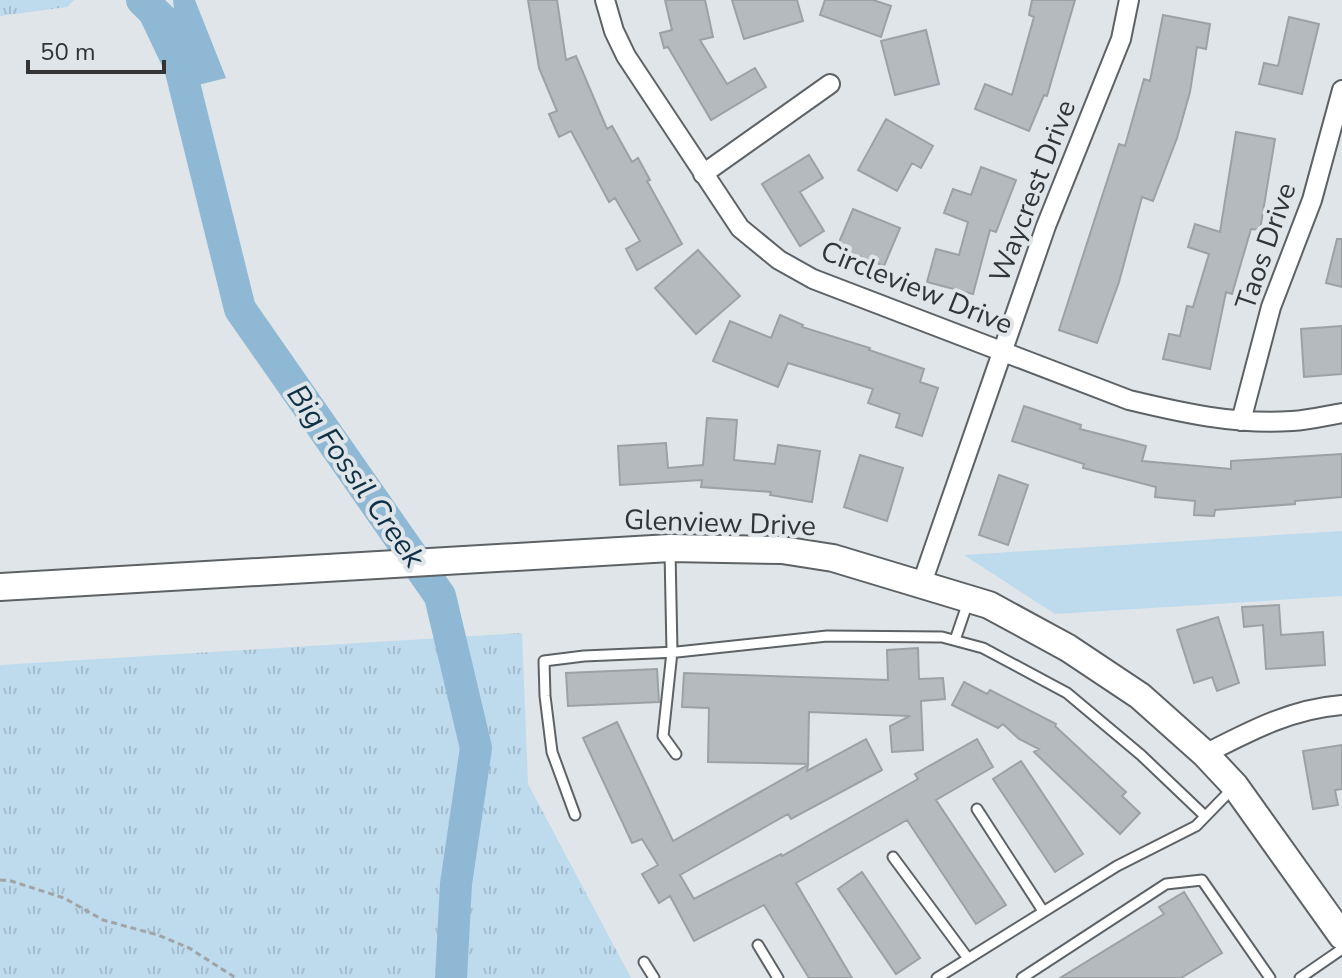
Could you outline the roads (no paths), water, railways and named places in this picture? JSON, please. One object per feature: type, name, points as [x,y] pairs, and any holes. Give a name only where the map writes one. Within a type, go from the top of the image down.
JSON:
[{"type":"main road","name":"Glenview Drive","points":[[0,587],[670,548],[782,550],[833,558],[989,605],[1080,656],[1140,696],[1205,754],[1235,786],[1342,936]]},
{"type":"street","name":"Circleview Drive","points":[[605,0],[614,31],[626,56],[703,174],[740,228],[779,260],[813,279],[1129,400],[1184,413],[1241,421],[1293,421],[1342,413]]},
{"type":"street","name":"Waycrest Drive","points":[[922,583],[1046,226],[1121,39],[1129,0]]},
{"type":"street","points":[[703,174],[830,84]]},
{"type":"street","name":"Taos Drive","points":[[1241,421],[1271,307],[1312,200],[1342,90]]},
{"type":"street","points":[[1205,754],[1288,714],[1342,705]]},
{"type":"lane","points":[[670,548],[672,652],[663,736],[676,754]]},
{"type":"lane","points":[[955,640],[970,598]]},
{"type":"lane","points":[[575,815],[552,752],[544,661],[827,636],[942,637],[983,648],[1067,693],[1141,755],[1205,816]]},
{"type":"lane","points":[[937,978],[1117,866],[1196,826],[1235,786]]},
{"type":"lane","points":[[977,809],[1043,911]]},
{"type":"lane","points":[[893,857],[967,957]]},
{"type":"lane","points":[[1022,978],[1166,884],[1202,880],[1270,978]]},
{"type":"lane","points":[[758,945],[778,978]]},
{"type":"lane","points":[[1300,978],[1342,949]]},
{"type":"lane","points":[[644,962],[654,978]]},
{"type":"waterway","name":"Big Fossil Creek","points":[[142,0],[170,27],[240,309],[440,596],[476,748],[456,884],[451,978]]}]
